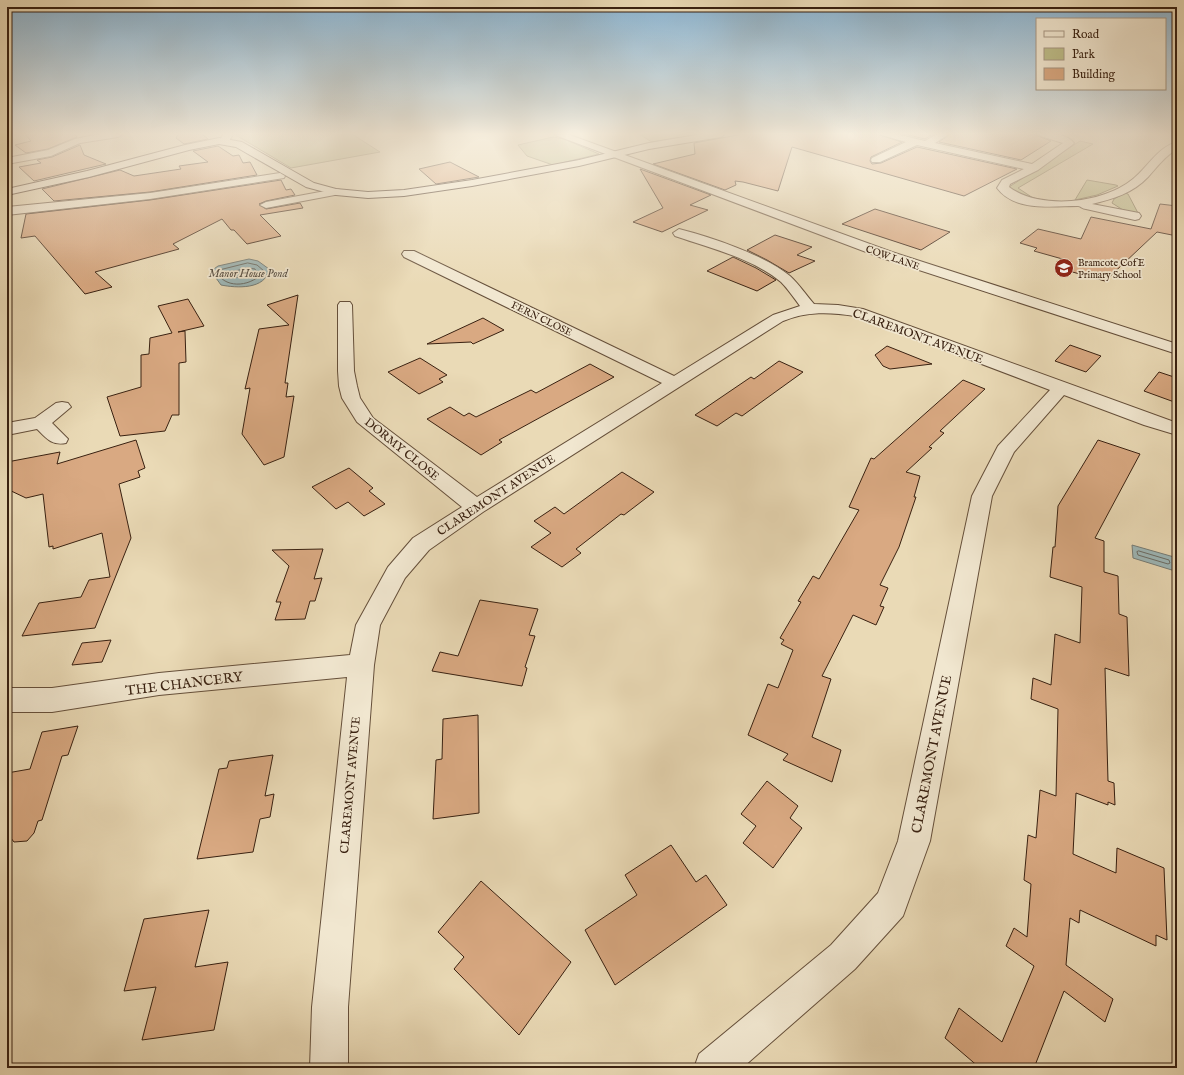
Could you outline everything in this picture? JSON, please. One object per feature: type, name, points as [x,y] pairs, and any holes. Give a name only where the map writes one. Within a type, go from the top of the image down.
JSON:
[{"type":"street","points":[[7,208],[10,200],[8,191],[41,184]]},
{"type":"street","points":[[7,211],[150,196],[227,184]]},
{"type":"street","points":[[312,184],[336,192],[368,195],[432,189],[460,184]]},
{"type":"street","name":"COW LANE","points":[[692,184],[879,252],[1177,348]]},
{"type":"street","points":[[1005,184],[1003,188],[1013,195],[1031,201],[1063,205],[1079,204],[1106,198],[1134,184]]},
{"type":"street","points":[[266,205],[336,192]]},
{"type":"street","points":[[1079,204],[1135,216]]},
{"type":"street","points":[[679,233],[768,268],[789,283],[810,308]]},
{"type":"street","name":"FERN CLOSE","points":[[409,254],[676,383]]},
{"type":"street","name":"DORMY CLOSE","points":[[345,305],[346,370],[348,386],[351,398],[366,422],[476,507]]},
{"type":"street","name":"CLAREMONT AVENUE","points":[[328,1068],[330,1007],[362,665],[368,625],[396,573],[420,544],[476,507],[778,318],[791,311],[810,308],[840,309],[858,312],[1061,388],[1177,429]]},
{"type":"street","name":"CLAREMONT AVENUE","points":[[713,1068],[843,957],[891,904],[914,841],[982,496],[1005,450],[1061,388]]},
{"type":"street","points":[[7,429],[41,423],[62,407]]},
{"type":"street","points":[[41,423],[59,439]]},
{"type":"street","name":"THE CHANCERY","points":[[7,700],[52,700],[159,684],[362,665]]},
{"type":"green space","points":[[1013,184],[1025,184],[1018,188],[1033,198],[1053,202],[1022,196],[1009,187]]},
{"type":"green space","points":[[1084,184],[1111,184],[1118,186],[1097,195],[1075,200]]},
{"type":"green space","points":[[1125,193],[1128,194],[1138,213],[1123,210],[1112,203],[1114,199]]},
{"type":"water","name":"Manor House Pond","points":[[249,259],[258,261],[269,269],[267,276],[262,281],[250,286],[234,287],[221,285],[211,271],[218,266]]},
{"type":"water","points":[[1132,545],[1174,557],[1175,571],[1133,558]]},
{"type":"building","points":[[62,184],[199,184],[150,192],[54,201],[42,189]]},
{"type":"building","points":[[254,184],[283,184],[286,190],[291,189],[295,195],[266,201],[259,204],[266,209],[300,203],[303,208],[260,215],[281,236],[247,244],[234,230],[231,230],[222,219],[173,244],[179,249],[95,272],[112,287],[85,294],[35,236],[21,238],[26,214],[150,200]]},
{"type":"building","points":[[649,184],[681,184],[711,195],[690,205],[708,210],[662,232],[633,222],[663,208]]},
{"type":"building","points":[[709,184],[736,184],[725,190]]},
{"type":"building","points":[[751,184],[780,184],[778,191]]},
{"type":"building","points":[[922,184],[987,184],[964,196]]},
{"type":"building","points":[[1160,204],[1177,206],[1177,236],[1157,232],[1105,281],[1058,268],[1066,260],[1034,251],[1037,248],[1020,243],[1038,229],[1081,239],[1091,217],[1151,229]]},
{"type":"building","points":[[875,209],[950,232],[921,250],[842,224]]},
{"type":"building","points":[[775,235],[812,247],[797,255],[815,261],[789,273],[747,250]]},
{"type":"building","points":[[733,257],[776,280],[757,291],[707,271]]},
{"type":"building","points":[[298,295],[285,383],[288,383],[286,397],[294,396],[284,457],[264,465],[242,434],[250,388],[245,389],[259,329],[289,325],[267,305]]},
{"type":"building","points":[[188,299],[204,326],[178,332],[185,331],[186,362],[179,363],[179,415],[172,415],[165,431],[120,436],[107,397],[141,387],[141,355],[149,354],[150,338],[172,333],[158,306]]},
{"type":"building","points":[[483,318],[504,330],[473,344],[471,342],[427,344]]},
{"type":"building","points":[[1070,345],[1101,356],[1086,372],[1055,361]]},
{"type":"building","points":[[887,346],[932,364],[890,369],[883,366],[875,355]]},
{"type":"building","points":[[420,358],[447,375],[439,379],[443,382],[419,394],[388,372]]},
{"type":"building","points":[[779,361],[803,372],[742,416],[736,413],[717,426],[695,415],[751,377],[754,379]]},
{"type":"building","points":[[590,364],[614,377],[499,440],[502,442],[481,455],[427,419],[450,407],[464,416],[469,413],[476,417],[531,390],[536,393]]},
{"type":"building","points":[[1159,372],[1177,378],[1177,403],[1144,391]]},
{"type":"building","points":[[963,380],[985,389],[940,431],[944,433],[929,447],[932,448],[906,472],[920,476],[914,497],[916,497],[899,547],[880,585],[888,588],[880,606],[884,607],[876,625],[853,615],[822,676],[831,679],[812,737],[841,750],[832,782],[783,760],[788,754],[748,735],[768,684],[778,688],[793,650],[781,644],[784,640],[780,638],[801,602],[798,601],[813,576],[819,579],[859,510],[849,507],[871,458],[874,459]]},
{"type":"building","points":[[136,440],[145,468],[138,471],[140,477],[119,484],[131,538],[95,628],[22,636],[39,603],[81,597],[89,580],[110,577],[102,533],[53,549],[53,546],[49,547],[43,494],[26,498],[7,489],[7,462],[60,452],[57,464]]},
{"type":"building","points":[[1098,440],[1140,454],[1095,538],[1104,541],[1104,572],[1118,576],[1119,614],[1127,617],[1129,676],[1105,668],[1108,781],[1114,783],[1115,805],[1108,802],[1108,805],[1076,793],[1073,854],[1116,873],[1117,848],[1164,868],[1167,940],[1156,935],[1156,946],[1080,910],[1079,923],[1070,918],[1066,965],[1113,999],[1105,1022],[1064,991],[1034,1068],[980,1068],[945,1038],[959,1008],[1002,1042],[1034,966],[1006,946],[1014,928],[1027,937],[1031,884],[1024,880],[1028,835],[1036,838],[1040,790],[1056,796],[1058,709],[1031,699],[1033,678],[1051,685],[1055,634],[1080,643],[1082,587],[1050,577],[1053,547],[1055,547],[1058,506]]},
{"type":"building","points":[[349,468],[373,488],[369,491],[385,504],[364,516],[348,502],[336,509],[312,487]]},
{"type":"building","points":[[622,472],[654,492],[624,515],[621,514],[576,549],[581,553],[562,567],[531,547],[551,533],[534,521],[555,507],[564,514]]},
{"type":"building","points":[[323,549],[314,579],[322,578],[315,601],[310,601],[305,619],[275,620],[281,602],[276,602],[289,566],[272,550]]},
{"type":"building","points":[[480,600],[538,609],[529,635],[535,636],[525,667],[527,668],[522,686],[432,671],[440,652],[458,656]]},
{"type":"building","points":[[111,640],[102,662],[72,665],[82,643]]},
{"type":"building","points":[[478,715],[479,813],[433,819],[436,760],[442,759],[443,719]]},
{"type":"building","points":[[78,726],[68,755],[62,756],[42,820],[38,821],[34,833],[27,841],[14,842],[7,833],[7,773],[30,769],[42,732]]},
{"type":"building","points":[[273,755],[265,796],[274,794],[270,817],[260,819],[253,852],[197,859],[219,769],[227,768],[229,761]]},
{"type":"building","points":[[767,781],[798,806],[790,818],[802,828],[773,868],[743,843],[756,826],[741,814]]},
{"type":"building","points":[[671,845],[696,882],[706,875],[727,905],[615,985],[585,930],[637,895],[625,875]]},
{"type":"building","points":[[481,881],[571,962],[519,1035],[454,969],[464,957],[438,932]]},
{"type":"building","points":[[209,910],[195,967],[228,962],[214,1030],[142,1040],[156,987],[124,991],[144,919]]},
{"type":"place","name":"Bramcote CofE Primary School","points":[[1064,268]]}]
